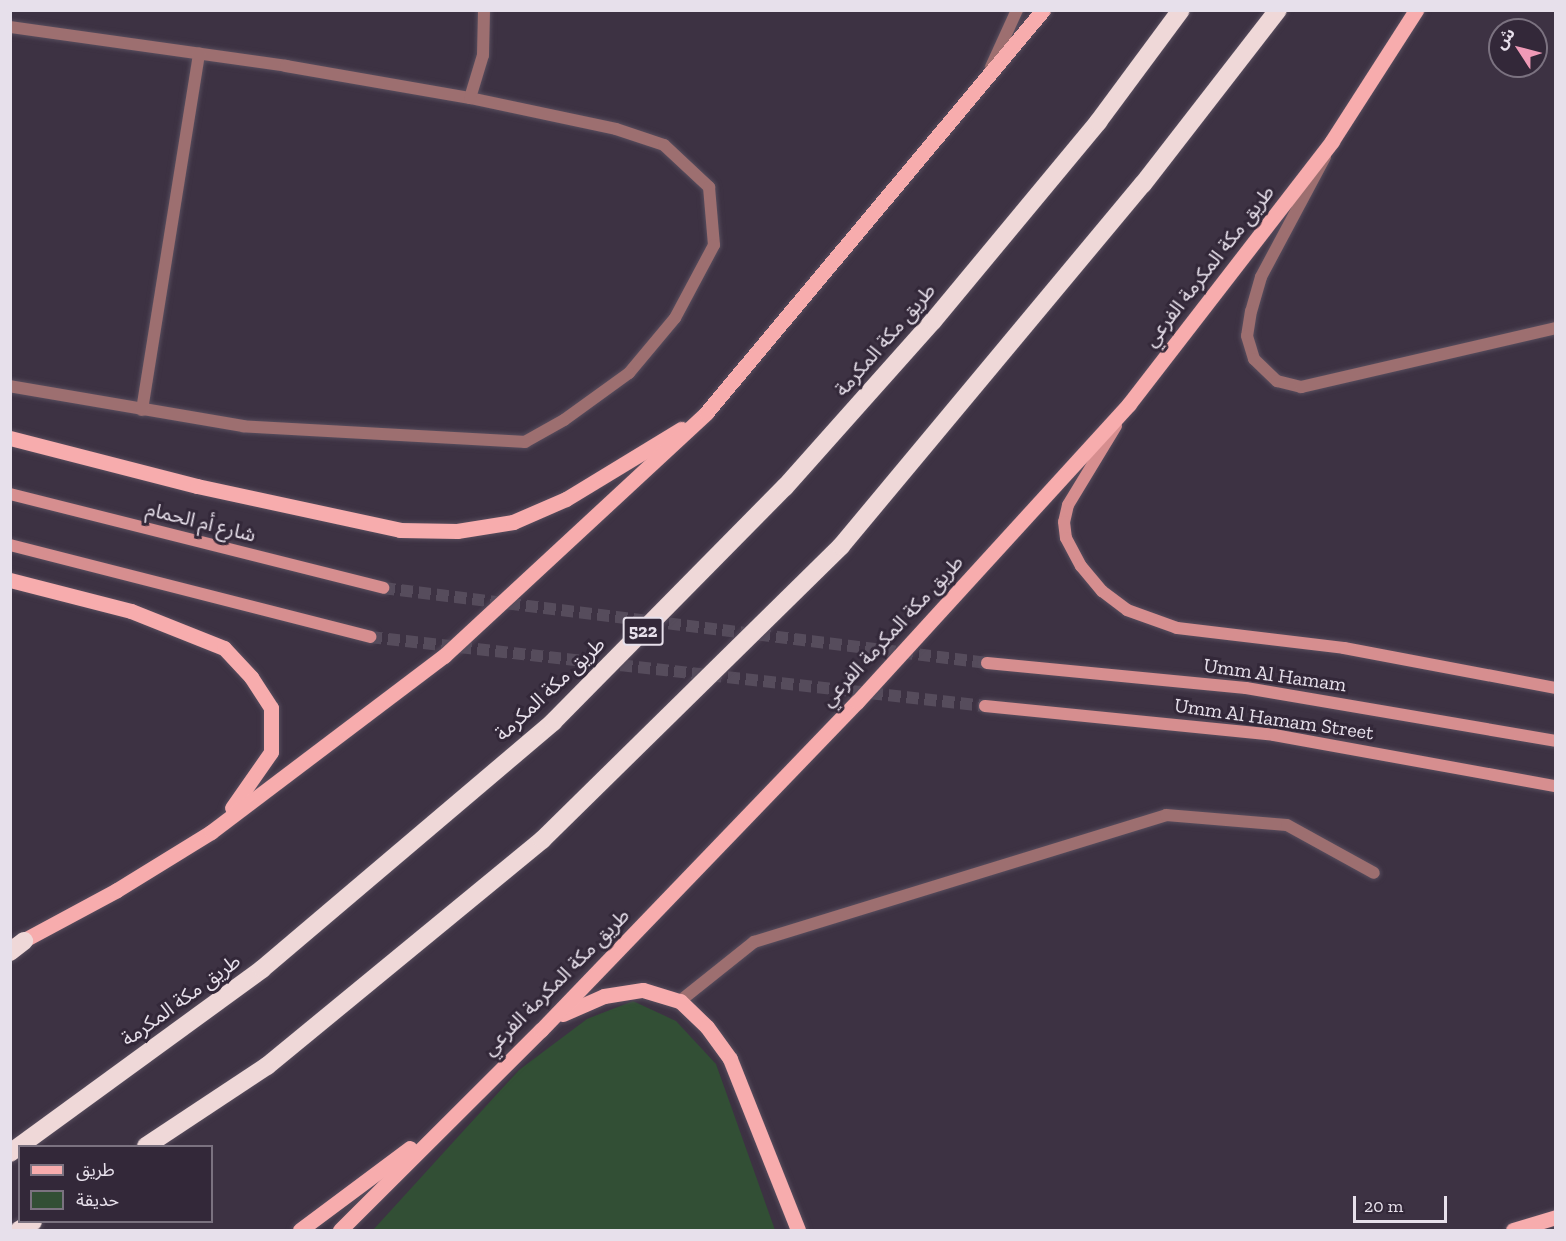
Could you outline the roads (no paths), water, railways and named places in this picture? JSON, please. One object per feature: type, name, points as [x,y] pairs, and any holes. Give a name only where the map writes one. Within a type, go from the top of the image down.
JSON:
[{"type":"highway","name":"طريق مكة المكرمة","points":[[21,1145],[261,969],[553,722],[785,488],[933,321],[1098,122],[1181,10]]},
{"type":"highway","points":[[148,1145],[267,1066],[542,840],[841,546],[1143,184],[1278,10]]},
{"type":"main road","points":[[15,946],[211,832],[444,656],[706,413],[984,84],[1043,10]]},
{"type":"main road","name":"طريق مكة المكرمة الفرعي","points":[[340,1230],[447,1120],[541,1030],[856,702],[1129,404],[1332,141],[1416,10]]},
{"type":"main road","points":[[1129,404],[1068,505],[1064,522],[1066,538],[1081,566],[1101,591],[1126,610],[1177,628],[1344,648],[1556,688]]},
{"type":"main road","points":[[10,438],[197,486],[400,530],[457,531],[513,522],[566,499],[706,413]]},
{"type":"main road","name":"شارع أم الحمام","points":[[10,494],[383,588]]},
{"type":"main road","points":[[10,545],[370,637]]},
{"type":"main road","points":[[10,580],[131,611],[224,648],[251,677],[271,708],[271,752],[244,794],[211,832]]},
{"type":"main road","name":"Umm Al Hamam","points":[[987,663],[1246,688],[1556,741]]},
{"type":"main road","name":"Umm Al Hamam Street","points":[[985,706],[1274,735],[1556,786]]},
{"type":"main road","points":[[541,1030],[568,1009],[604,996],[643,990],[680,1001],[707,1027],[730,1059],[798,1230]]},
{"type":"main road","points":[[300,1230],[447,1120]]},
{"type":"main road","points":[[1513,1230],[1556,1216]]},
{"type":"street","points":[[470,98],[483,55],[484,10]]},
{"type":"street","points":[[984,84],[1017,10]]},
{"type":"street","points":[[10,27],[199,54],[470,98],[616,129],[664,145],[709,187],[714,245],[675,318],[629,373],[564,420],[525,442],[243,426],[10,386]]},
{"type":"street","points":[[142,410],[199,54]]},
{"type":"street","points":[[1332,141],[1261,277],[1251,311],[1247,336],[1254,359],[1277,381],[1301,387],[1556,328]]},
{"type":"street","points":[[680,1001],[754,942],[1167,815],[1287,825],[1374,873]]},
{"type":"tunnel","points":[[383,588],[987,663]]},
{"type":"tunnel","points":[[370,637],[985,706]]}]
